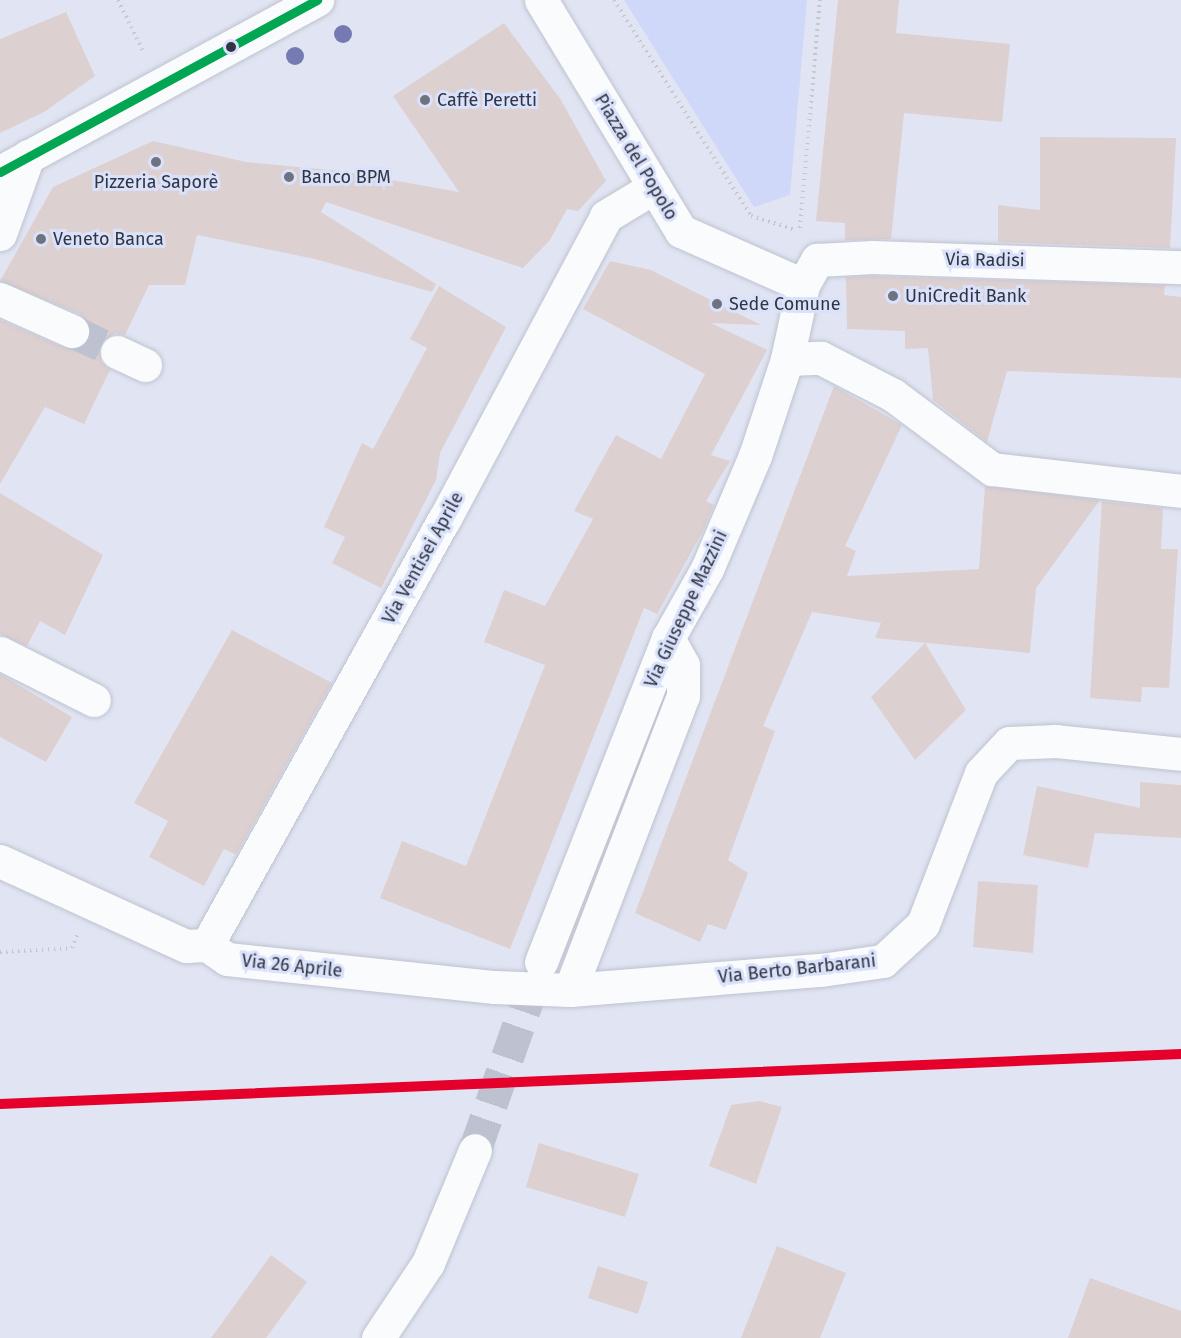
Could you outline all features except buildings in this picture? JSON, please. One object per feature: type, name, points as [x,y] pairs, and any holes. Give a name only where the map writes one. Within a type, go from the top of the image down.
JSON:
[{"type":"street","points":[[0,234],[14,164],[317,0]]},
{"type":"street","name":"Piazza del Popolo","points":[[541,0],[681,231],[803,285]]},
{"type":"street","name":"Via Ventisei Aprile","points":[[207,945],[433,540],[606,216],[654,187]]},
{"type":"street","name":"Via Radisi","points":[[803,285],[817,260],[873,257],[1181,267]]},
{"type":"street","name":"Via Giuseppe Mazzini","points":[[541,962],[668,638],[708,569],[755,456],[787,359],[803,285]]},
{"type":"street","points":[[0,299],[72,331]]},
{"type":"street","points":[[787,359],[821,358],[892,395],[992,469],[1181,491]]},
{"type":"street","points":[[570,990],[683,696],[683,665],[668,638]]},
{"type":"street","points":[[0,652],[94,700]]},
{"type":"street","name":"Via Berto Barbarani","points":[[570,990],[821,970],[883,961],[923,924],[981,773],[1009,743],[1056,741],[1181,754]]},
{"type":"street","name":"Via 26 Aprile","points":[[0,861],[186,946],[207,945],[227,959],[495,987],[570,990]]},
{"type":"street","points":[[378,1338],[428,1263],[475,1150]]},
{"type":"path","points":[[118,0],[159,86]]},
{"type":"path","points":[[614,0],[752,216],[800,232],[820,0]]},
{"type":"path","points":[[0,952],[72,948],[78,932]]},
{"type":"shaded area","points":[[624,0],[807,0],[790,195],[754,207]]},
{"type":"tunnel","points":[[72,331],[117,352]]},
{"type":"tunnel","points":[[475,1150],[541,962]]},
{"type":"transit line","points":[[0,172],[317,0]]},
{"type":"transit line","points":[[0,1104],[1181,1054]]},
{"type":"place","name":"Caffè Peretti","points":[[425,100]]},
{"type":"place","name":"Pizzeria Saporè","points":[[156,162]]},
{"type":"place","name":"Banco BPM","points":[[289,177]]},
{"type":"place","name":"Veneto Banca","points":[[41,239]]},
{"type":"place","name":"UniCredit Bank","points":[[893,296]]},
{"type":"place","name":"Sede Comune","points":[[717,304]]}]
